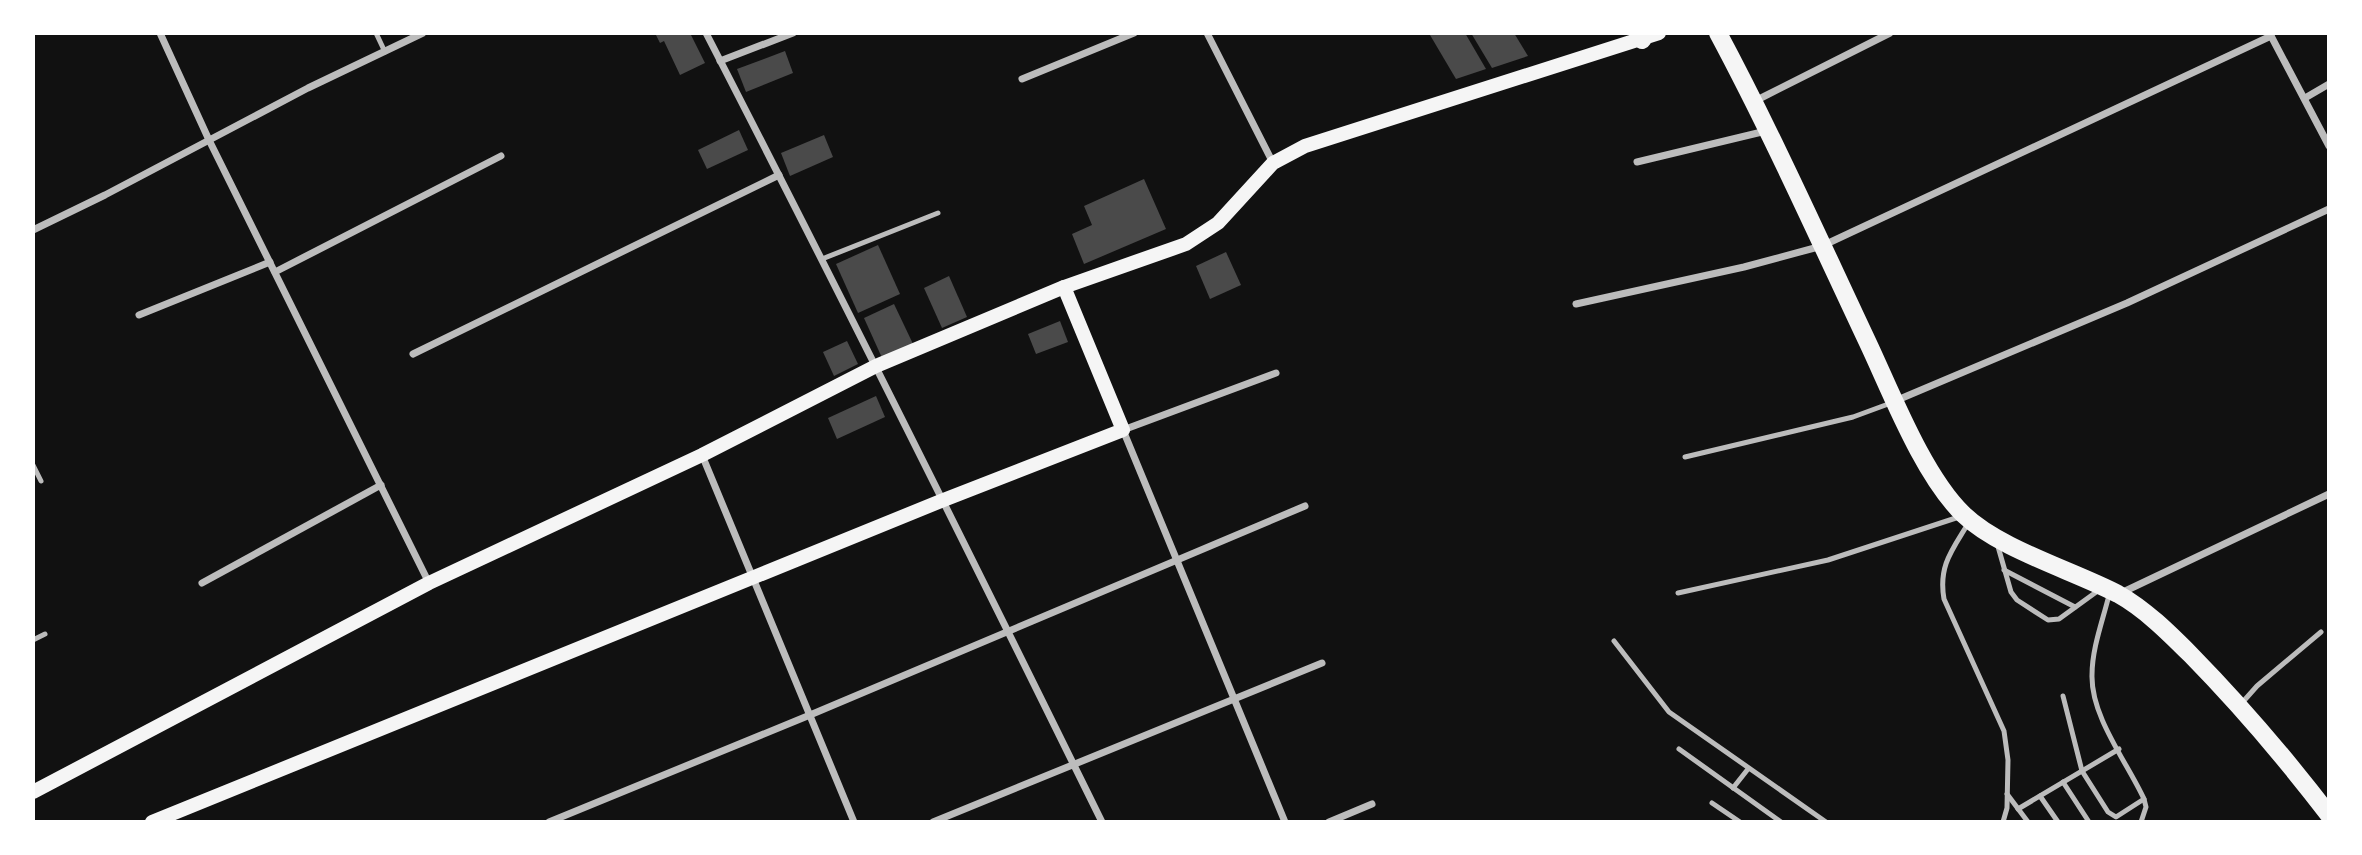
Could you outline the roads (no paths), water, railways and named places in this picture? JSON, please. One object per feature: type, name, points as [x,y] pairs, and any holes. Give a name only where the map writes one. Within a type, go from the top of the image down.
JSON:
[{"type":"main road","points":[[1718,33],[1755,102],[1895,401],[1940,486],[1968,517],[1995,537],[2110,591],[2161,625],[2239,706],[2292,767],[2329,816]]},
{"type":"main road","points":[[33,792],[429,583],[702,455],[876,366],[1065,287],[1185,244],[1218,223],[1273,163],[1305,146],[1649,36]]},
{"type":"main road","points":[[152,822],[941,501],[1123,430],[1065,287]]},
{"type":"street","points":[[160,33],[209,139],[429,583]]},
{"type":"street","points":[[33,230],[423,33]]},
{"type":"street","points":[[706,33],[876,366],[1102,822]]},
{"type":"street","points":[[720,61],[793,33]]},
{"type":"street","points":[[1022,79],[1134,33]]},
{"type":"street","points":[[1207,33],[1273,163]]},
{"type":"street","points":[[1755,102],[1890,33]]},
{"type":"street","points":[[1576,304],[1744,267],[1822,246],[2270,35],[2329,146]]},
{"type":"street","points":[[2305,98],[2329,84]]},
{"type":"street","points":[[1637,162],[1768,130]]},
{"type":"street","points":[[275,272],[501,156]]},
{"type":"street","points":[[413,354],[779,174]]},
{"type":"street","points":[[1895,401],[2127,303],[2329,209]]},
{"type":"street","points":[[139,315],[271,262]]},
{"type":"street","points":[[1276,373],[1123,430],[1285,822]]},
{"type":"street","points":[[702,455],[854,822]]},
{"type":"street","points":[[202,583],[381,485]]},
{"type":"street","points":[[2110,591],[2329,494]]},
{"type":"street","points":[[550,822],[1305,506]]},
{"type":"street","points":[[933,822],[1322,663]]},
{"type":"street","points":[[1329,822],[1373,804]]},
{"type":"lane","points":[[376,33],[385,52]]},
{"type":"lane","points":[[822,260],[938,213]]},
{"type":"lane","points":[[1685,457],[1853,417],[1895,401]]},
{"type":"lane","points":[[33,465],[41,481]]},
{"type":"lane","points":[[1678,593],[1828,560],[1968,517]]},
{"type":"lane","points":[[1968,517],[1946,560],[1942,586],[1944,599],[2004,731],[2008,760],[2003,822]]},
{"type":"lane","points":[[1995,537],[2011,592],[2017,600],[2048,620],[2059,619],[2075,607],[2110,591]]},
{"type":"lane","points":[[2004,570],[2075,607]]},
{"type":"lane","points":[[2110,591],[2092,674],[2093,692],[2102,721],[2144,799],[2146,807],[2141,822]]},
{"type":"lane","points":[[2239,706],[2257,686],[2321,632]]},
{"type":"lane","points":[[33,640],[45,634]]},
{"type":"lane","points":[[1614,641],[1669,712],[1826,822]]},
{"type":"lane","points":[[2063,696],[2082,771],[2112,816],[2121,814],[2144,799]]},
{"type":"lane","points":[[1679,749],[1781,822]]},
{"type":"lane","points":[[2018,809],[2119,750]]},
{"type":"lane","points":[[1733,788],[1748,769]]},
{"type":"lane","points":[[2063,782],[2088,822]]},
{"type":"lane","points":[[2007,794],[2028,822]]},
{"type":"lane","points":[[2040,796],[2057,822]]},
{"type":"lane","points":[[1713,803],[1740,822]]}]
